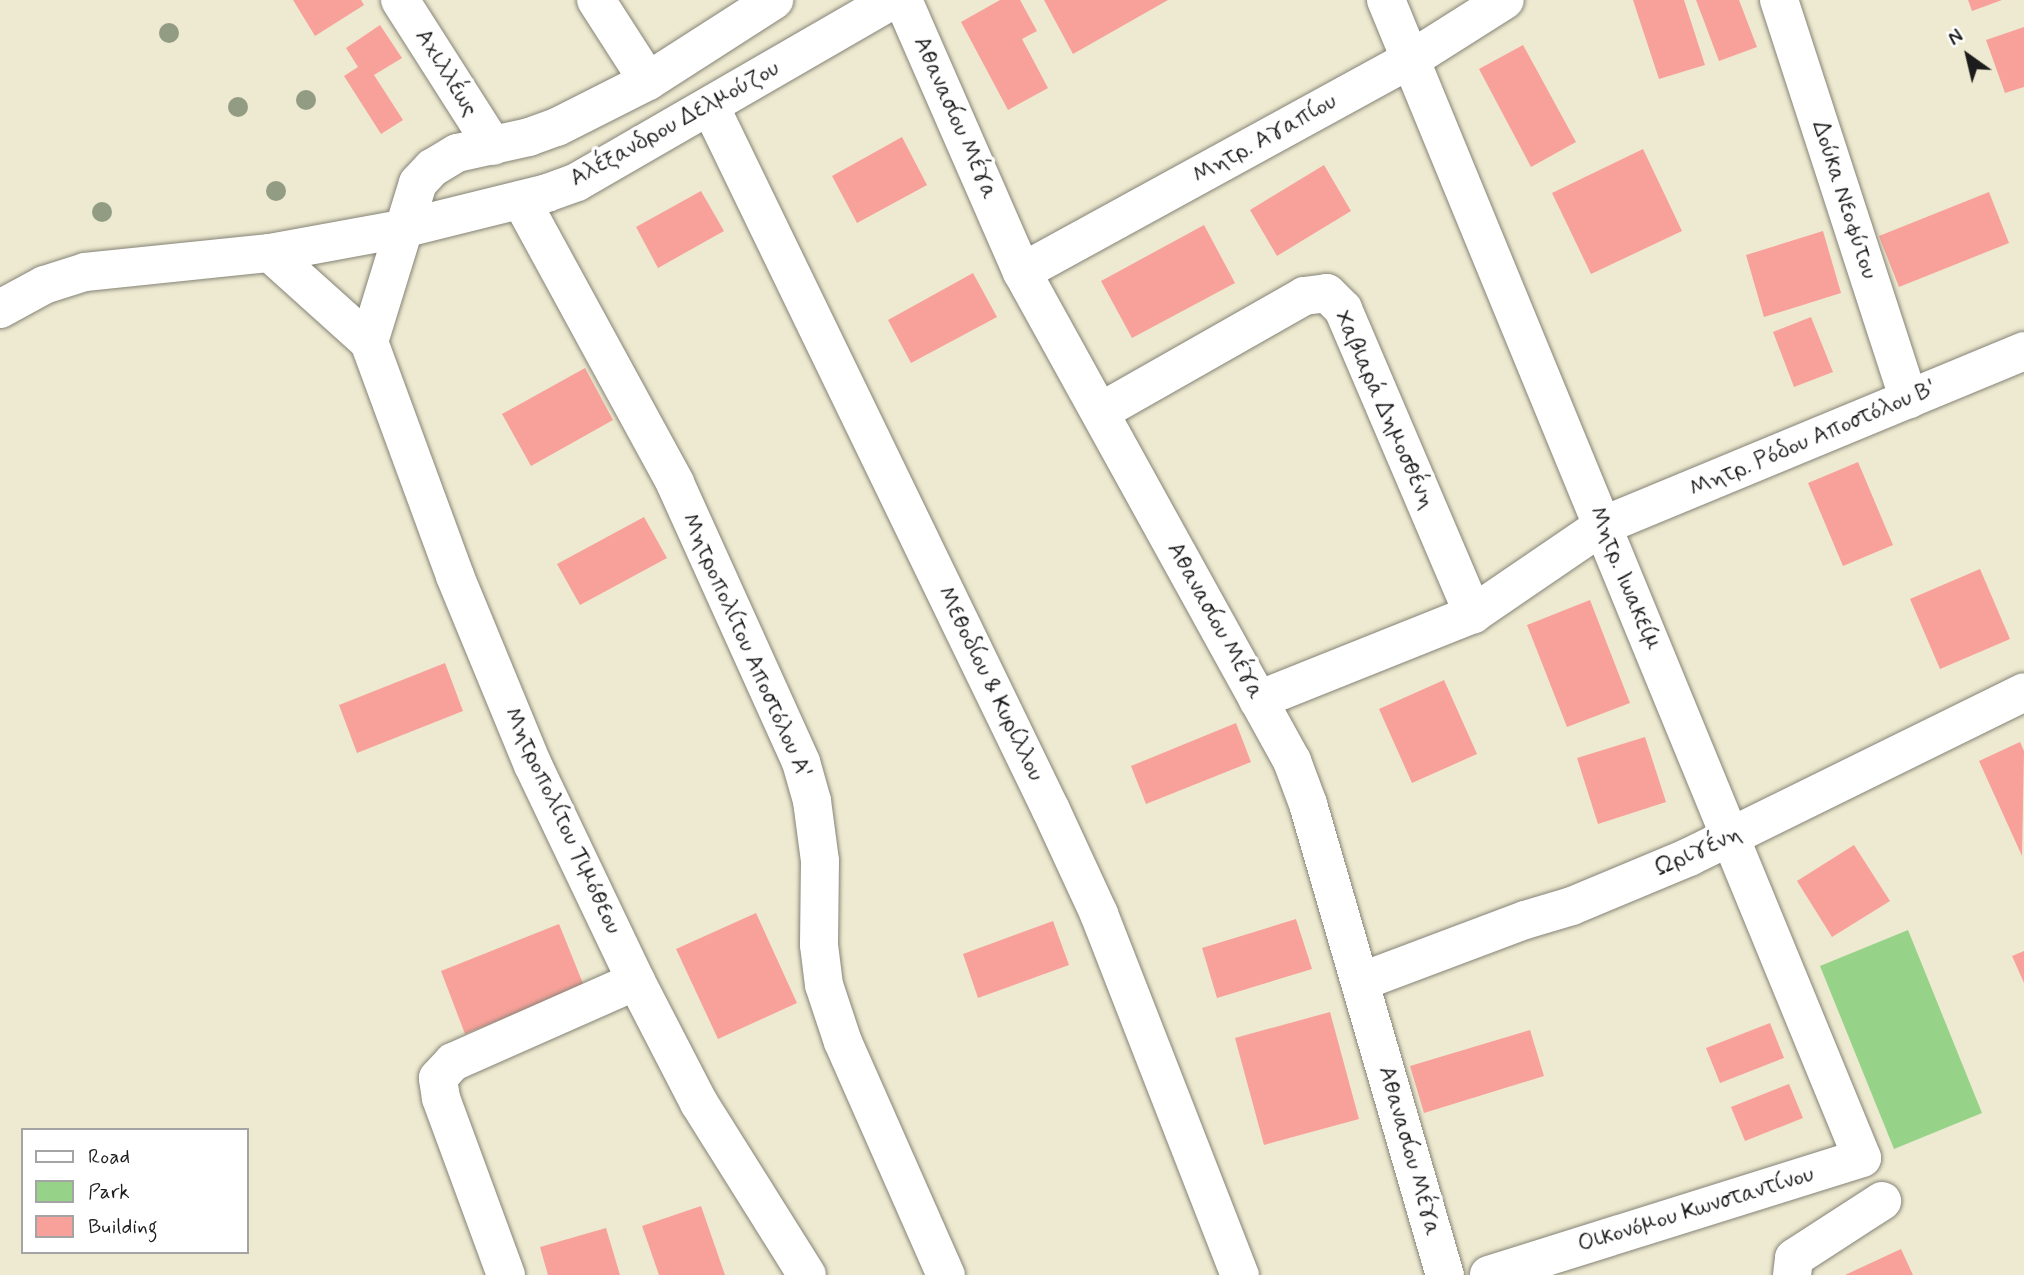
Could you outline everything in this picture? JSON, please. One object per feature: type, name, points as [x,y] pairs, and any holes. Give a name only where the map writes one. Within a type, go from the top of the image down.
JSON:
[{"type":"street","name":"Αχιλλέως","points":[[400,0],[493,146]]},
{"type":"street","points":[[596,0],[648,81]]},
{"type":"street","points":[[270,253],[369,342],[418,183],[427,173],[457,153],[493,146],[557,127],[648,81],[774,0]]},
{"type":"street","name":"Αλέξανδρου Δελμούζου","points":[[0,309],[44,285],[85,272],[270,253],[406,228],[521,200],[577,182],[892,0]]},
{"type":"street","name":"Αθανασίου Μέγα","points":[[903,0],[1022,272],[1292,761],[1308,803],[1446,1275]]},
{"type":"street","name":"Μητρ. Ιωακείμ","points":[[1386,0],[1862,1158]]},
{"type":"street","name":"Μητρ. Αγαπίου","points":[[1022,272],[1410,60],[1505,0]]},
{"type":"street","name":"Δούκα Νεοφύτου","points":[[1779,0],[1909,399]]},
{"type":"street","name":"Μεθοδίου & Κυρίλλου","points":[[710,106],[1099,914],[1240,1275]]},
{"type":"street","name":"Μητροπολίτου Αποστόλου Α'","points":[[521,200],[675,483],[801,762],[812,801],[821,861],[820,953],[824,985],[844,1042],[946,1275]]},
{"type":"street","name":"Χαβιαρά Δημοσθένη","points":[[1100,412],[1304,296],[1327,293],[1343,309],[1473,614]]},
{"type":"street","name":"Μητροπολίτου Τιμόθεου","points":[[369,342],[455,576],[534,765],[636,981],[719,1137],[807,1275]]},
{"type":"street","name":"Μητρ. Ρόδου Αποστόλου Β'","points":[[1258,700],[1473,614],[1602,526],[2024,351]]},
{"type":"street","name":"Ωριγένη","points":[[1360,982],[1525,920],[1572,906],[1731,838],[2024,692]]},
{"type":"street","points":[[506,1275],[441,1098],[438,1078],[453,1062],[636,981]]},
{"type":"street","name":"Οικονόμου Κωνσταντίνου","points":[[1489,1275],[1862,1158]]},
{"type":"street","points":[[1792,1275],[1794,1258],[1882,1201]]},
{"type":"green space","points":[[1908,930],[1982,1113],[1894,1149],[1820,966]]},
{"type":"building","points":[[293,0],[361,0],[364,5],[315,36]]},
{"type":"building","points":[[1000,0],[1020,0],[1037,31],[1022,39],[1048,88],[1008,110],[961,22]]},
{"type":"building","points":[[1044,0],[1168,0],[1073,54]]},
{"type":"building","points":[[1633,0],[1684,0],[1705,65],[1659,79]]},
{"type":"building","points":[[1696,0],[1739,0],[1757,47],[1719,61]]},
{"type":"building","points":[[1968,0],[2002,0],[1972,11]]},
{"type":"building","points":[[380,25],[402,58],[374,75],[403,120],[381,134],[344,76],[358,67],[346,48]]},
{"type":"building","points":[[2024,27],[2024,87],[2005,93],[1986,40]]},
{"type":"building","points":[[1523,45],[1576,142],[1531,167],[1479,69]]},
{"type":"building","points":[[902,137],[927,185],[857,223],[832,176]]},
{"type":"building","points":[[1643,149],[1682,231],[1591,274],[1552,193]]},
{"type":"building","points":[[1324,165],[1351,211],[1277,256],[1250,210]]},
{"type":"building","points":[[701,191],[724,231],[658,268],[636,227]]},
{"type":"building","points":[[1989,192],[2009,243],[1899,287],[1879,236]]},
{"type":"building","points":[[1204,225],[1235,283],[1132,338],[1101,281]]},
{"type":"building","points":[[1823,231],[1841,293],[1764,317],[1746,255]]},
{"type":"building","points":[[973,273],[997,317],[911,363],[888,320]]},
{"type":"building","points":[[1811,317],[1833,372],[1794,387],[1773,332]]},
{"type":"building","points":[[585,368],[613,420],[531,466],[502,414]]},
{"type":"building","points":[[1858,462],[1893,545],[1843,566],[1808,483]]},
{"type":"building","points":[[644,517],[667,558],[580,605],[557,564]]},
{"type":"building","points":[[1980,569],[2010,639],[1940,669],[1910,599]]},
{"type":"building","points":[[1590,600],[1630,703],[1567,727],[1527,625]]},
{"type":"building","points":[[445,663],[463,711],[357,753],[339,705]]},
{"type":"building","points":[[1444,680],[1477,754],[1412,783],[1379,709]]},
{"type":"building","points":[[1236,723],[1251,762],[1146,804],[1131,766]]},
{"type":"building","points":[[1645,737],[1666,802],[1598,824],[1577,758]]},
{"type":"building","points":[[2020,742],[2024,751],[2022,856],[1979,761]]},
{"type":"building","points":[[1854,845],[1890,901],[1832,937],[1797,881]]},
{"type":"building","points":[[756,913],[797,1003],[718,1039],[676,949]]},
{"type":"building","points":[[1296,919],[1312,969],[1217,998],[1202,948]]},
{"type":"building","points":[[1053,921],[1069,965],[978,998],[963,954]]},
{"type":"building","points":[[559,924],[584,986],[465,1034],[441,971]]},
{"type":"building","points":[[2024,951],[2024,983],[2012,956]]},
{"type":"building","points":[[1330,1012],[1359,1119],[1264,1145],[1235,1038]]},
{"type":"building","points":[[1770,1023],[1784,1058],[1720,1083],[1706,1048]]},
{"type":"building","points":[[1530,1030],[1544,1076],[1424,1113],[1410,1066]]},
{"type":"building","points":[[1789,1084],[1803,1118],[1745,1141],[1731,1107]]},
{"type":"building","points":[[701,1206],[725,1275],[659,1275],[642,1226]]},
{"type":"building","points":[[606,1228],[620,1275],[548,1275],[540,1247]]},
{"type":"building","points":[[1901,1249],[1913,1275],[1845,1275]]}]
